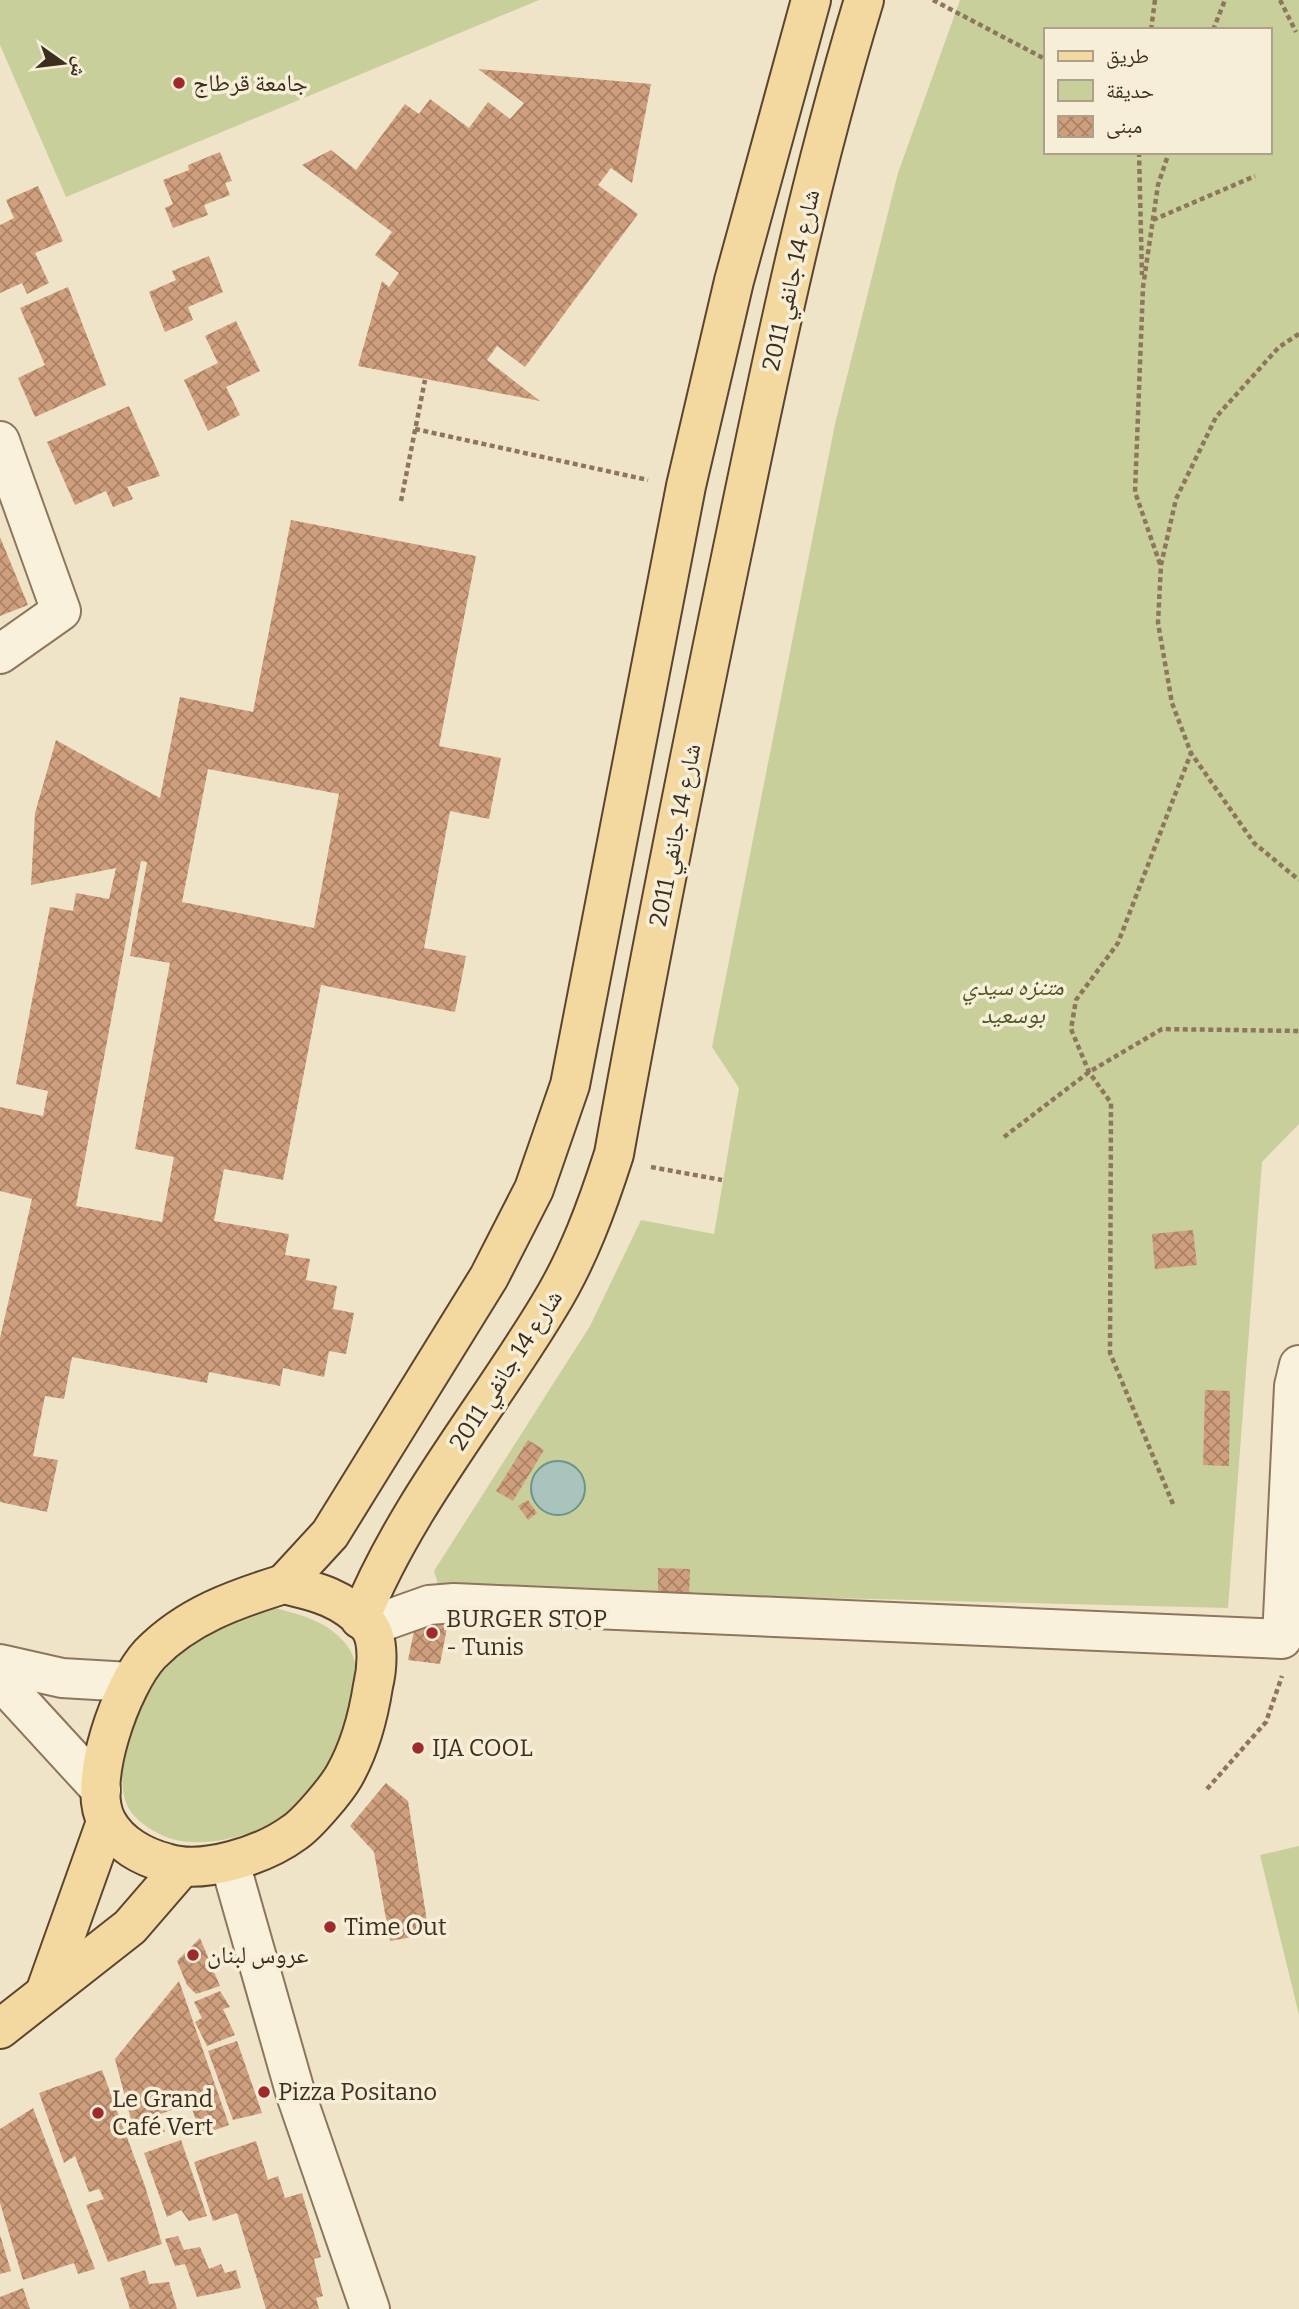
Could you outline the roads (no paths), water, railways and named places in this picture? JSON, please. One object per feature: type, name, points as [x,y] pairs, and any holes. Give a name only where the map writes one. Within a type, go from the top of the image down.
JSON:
[{"type":"main road","points":[[284,1584],[330,1534],[489,1277],[534,1189],[570,1085],[686,486],[734,281],[811,0]]},
{"type":"main road","name":"شارع 14 جانفي 2011","points":[[365,1623],[398,1535],[550,1305],[597,1206],[614,1154],[709,662],[783,308],[837,88],[864,0]]},
{"type":"main road","points":[[45,1993],[103,1806],[111,1727],[130,1682],[150,1655],[185,1623],[238,1598],[284,1584],[330,1595],[365,1623],[378,1664],[366,1725],[343,1778],[296,1832],[230,1863],[181,1868],[140,1856],[103,1806]]},
{"type":"main road","points":[[0,2029],[130,1927],[181,1868]]},
{"type":"street","points":[[0,441],[61,611],[0,654]]},
{"type":"street","points":[[365,1623],[429,1605],[454,1603],[1282,1639],[1294,1386],[1299,1365]]},
{"type":"street","points":[[0,1664],[62,1678],[130,1682]]},
{"type":"street","points":[[0,1680],[103,1806]]},
{"type":"street","points":[[230,1863],[296,2095],[370,2309]]},
{"type":"water","points":[[558,1461],[577,1469],[585,1488],[577,1507],[558,1515],[539,1507],[531,1488],[539,1469]]},
{"type":"place","name":"جامعة قرطاج","points":[[179,83]]},
{"type":"place","name":"BURGER STOP - Tunis","points":[[432,1633]]},
{"type":"place","name":"IJA COOL","points":[[418,1748]]},
{"type":"place","name":"Time Out","points":[[330,1927]]},
{"type":"place","name":"عروس لبنان","points":[[193,1955]]},
{"type":"place","name":"Pizza Positano","points":[[264,2092]]},
{"type":"place","name":"Le Grand Café Vert","points":[[98,2113]]},
{"type":"park label","name":"متنزه سيدي بوسعيد","points":[[1013,1001]]}]
